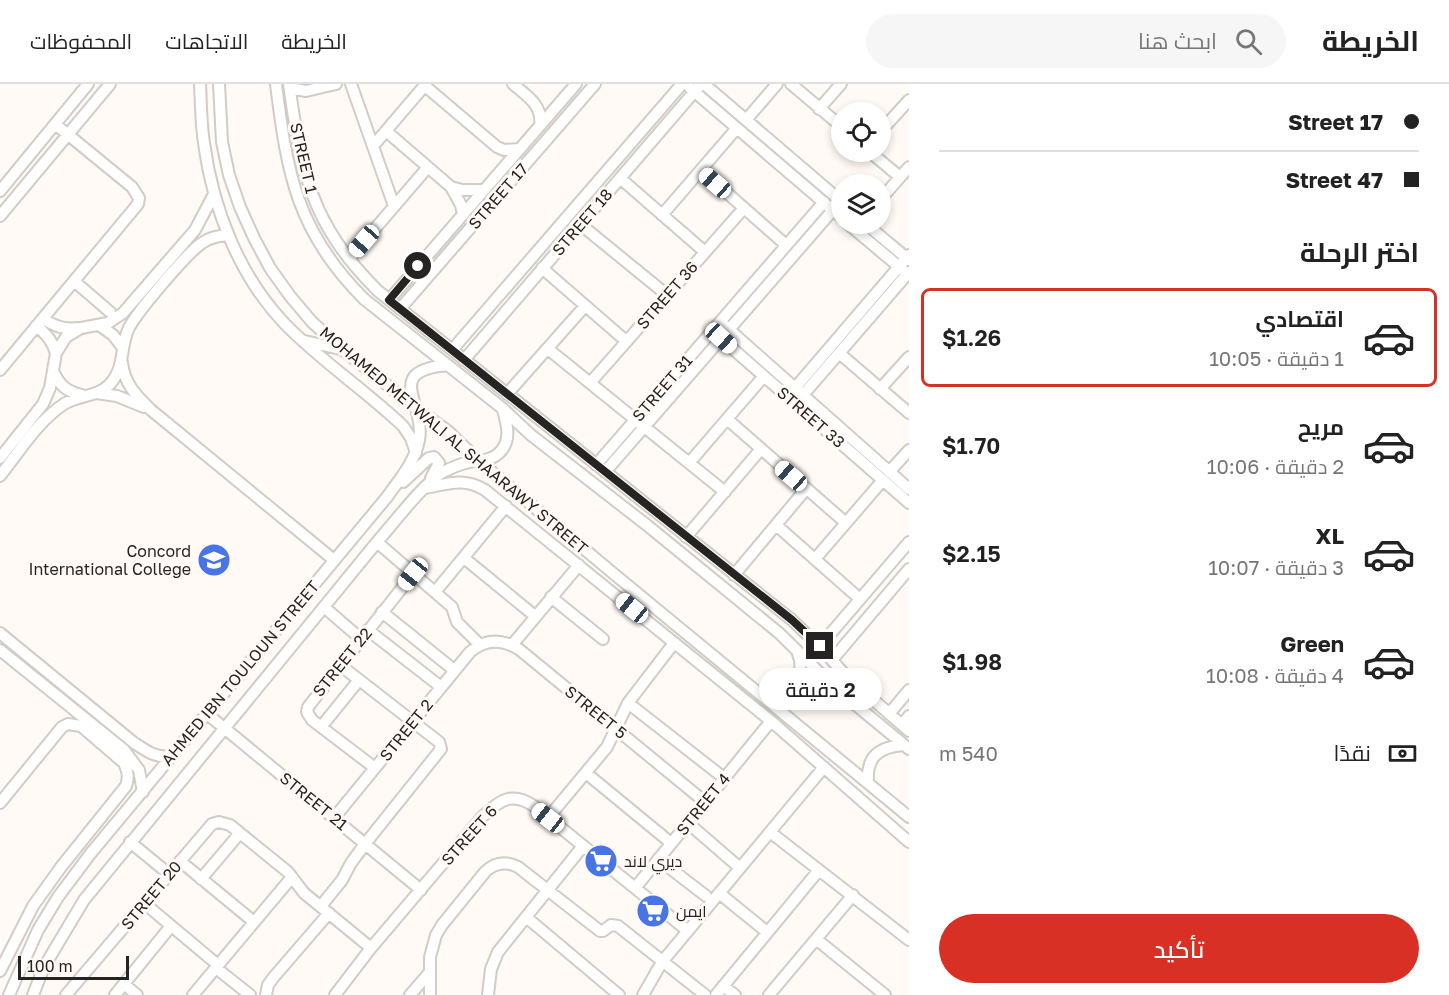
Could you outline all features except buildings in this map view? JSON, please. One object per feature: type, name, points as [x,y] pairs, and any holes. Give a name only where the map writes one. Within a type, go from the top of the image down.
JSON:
[{"type":"street","points":[[0,191],[88,84]]},
{"type":"street","points":[[0,216],[108,84]]},
{"type":"street","points":[[200,84],[204,144],[214,194],[228,235],[244,267],[263,297],[302,340],[403,426],[411,438],[416,453]]},
{"type":"street","name":"MOHAMED METWALI AL SHAARAWY STREET","points":[[219,84],[222,142],[240,207],[270,268],[312,321],[343,350],[449,432],[614,574],[909,817]]},
{"type":"street","points":[[276,84],[284,148],[291,177],[313,233],[332,262],[358,293],[779,633],[834,687],[907,747]]},
{"type":"street","points":[[292,85],[306,91],[336,84]]},
{"type":"street","points":[[351,84],[394,206]]},
{"type":"street","points":[[513,84],[537,105],[541,118],[540,126]]},
{"type":"street","name":"STREET 17","points":[[389,300],[576,84]]},
{"type":"street","name":"STREET 17","points":[[400,309],[595,84]]},
{"type":"street","points":[[746,120],[777,84]]},
{"type":"street","points":[[791,84],[831,118]]},
{"type":"street","points":[[819,109],[841,84]]},
{"type":"street","name":"STREET 1","points":[[292,85],[298,148],[314,201],[326,226],[358,272],[400,309],[792,620],[820,646],[846,676],[905,728]]},
{"type":"street","points":[[373,146],[425,85],[497,147],[504,150],[520,149]]},
{"type":"street","points":[[693,86],[746,120],[831,193]]},
{"type":"street","points":[[693,86],[737,128],[831,208]]},
{"type":"street","name":"STREET 18","points":[[464,360],[620,178],[693,86]]},
{"type":"street","name":"STREET 18","points":[[452,350],[693,86]]},
{"type":"street","points":[[891,120],[909,100]]},
{"type":"street","points":[[537,105],[557,106]]},
{"type":"street","points":[[900,110],[909,118]]},
{"type":"street","points":[[0,370],[138,204],[138,198],[132,187],[55,124]]},
{"type":"street","points":[[662,215],[737,128]]},
{"type":"street","points":[[386,131],[451,187],[457,195],[463,214]]},
{"type":"street","points":[[204,144],[222,142]]},
{"type":"street","points":[[497,147],[500,156],[499,173]]},
{"type":"street","points":[[882,162],[900,177]]},
{"type":"street","points":[[349,259],[428,167]]},
{"type":"street","points":[[891,187],[909,167]]},
{"type":"street","points":[[701,170],[786,245]]},
{"type":"street","points":[[620,178],[705,252]]},
{"type":"street","points":[[451,187],[462,190],[484,190]]},
{"type":"street","points":[[40,322],[68,329],[99,326],[116,319],[195,230],[214,194]]},
{"type":"street","name":"STREET 31","points":[[600,468],[721,330],[786,245],[824,202]]},
{"type":"street","name":"STREET 36","points":[[590,382],[744,208]]},
{"type":"street","name":"STREET 31","points":[[721,330],[831,220]]},
{"type":"street","points":[[580,224],[667,295]]},
{"type":"street","points":[[860,234],[905,271]]},
{"type":"street","points":[[799,391],[839,353],[905,271],[908,258],[878,234]]},
{"type":"street","points":[[96,393],[108,386],[117,376],[128,330],[138,314],[196,248],[209,239],[228,235]]},
{"type":"street","points":[[542,268],[626,341]]},
{"type":"street","points":[[799,391],[905,271]]},
{"type":"street","points":[[74,281],[110,312]]},
{"type":"street","points":[[507,394],[585,306]]},
{"type":"street","points":[[40,322],[56,353]]},
{"type":"street","points":[[99,326],[113,335],[123,348]]},
{"type":"street","points":[[0,458],[43,404],[50,388],[56,353],[66,337],[81,328]]},
{"type":"street","name":"STREET 33","points":[[721,330],[764,376],[886,476],[909,489]]},
{"type":"street","name":"STREET 33","points":[[721,330],[799,391],[886,476],[909,503]]},
{"type":"street","points":[[302,340],[343,350]]},
{"type":"street","points":[[548,348],[725,492]]},
{"type":"street","points":[[839,353],[909,413]]},
{"type":"street","points":[[880,388],[909,357]]},
{"type":"street","points":[[122,362],[127,383],[132,392],[151,410],[334,560]]},
{"type":"street","name":"AHMED IBN TOULOUN STREET","points":[[9,995],[38,930],[58,897],[91,853],[387,497],[416,453],[419,440],[420,426],[410,390],[412,380],[418,372],[448,365]]},
{"type":"street","points":[[53,371],[63,387],[72,393],[82,395]]},
{"type":"street","points":[[689,463],[764,376]]},
{"type":"street","points":[[0,476],[50,415],[64,404],[82,395],[96,393],[127,399],[151,410]]},
{"type":"street","name":"AHMED IBN TOULOUN STREET","points":[[33,995],[44,967],[84,900],[376,542],[440,474],[500,453],[507,440],[507,426],[502,408]]},
{"type":"street","points":[[727,419],[846,523]]},
{"type":"street","points":[[686,537],[761,449]]},
{"type":"street","points":[[815,559],[909,450]]},
{"type":"street","points":[[387,497],[429,458],[434,457],[439,463],[425,488]]},
{"type":"street","points":[[425,488],[451,482],[469,482],[485,490],[771,721],[909,842]]},
{"type":"street","points":[[734,575],[806,489]]},
{"type":"street","points":[[630,511],[639,500]]},
{"type":"street","points":[[435,592],[506,506]]},
{"type":"street","points":[[776,525],[860,599]]},
{"type":"street","points":[[376,542],[452,607],[459,624],[480,645],[495,641],[512,645],[579,565]]},
{"type":"street","points":[[820,646],[909,542]]},
{"type":"street","points":[[464,558],[535,616]]},
{"type":"street","points":[[832,660],[909,569]]},
{"type":"street","name":"STREET 22","points":[[375,768],[321,727],[309,716],[308,707],[413,574]]},
{"type":"street","points":[[604,586],[614,574]]},
{"type":"street","points":[[551,597],[603,639]]},
{"type":"street","points":[[324,607],[361,639]]},
{"type":"street","points":[[382,612],[454,670]]},
{"type":"street","points":[[836,627],[850,639]]},
{"type":"street","points":[[368,630],[441,687]]},
{"type":"street","points":[[0,633],[133,741],[153,755],[172,756]]},
{"type":"street","points":[[548,818],[607,747],[628,703],[674,643]]},
{"type":"street","name":"STREET 2","points":[[334,818],[454,670],[470,652],[480,645]]},
{"type":"street","name":"STREET 5","points":[[512,645],[705,802]]},
{"type":"street","points":[[0,650],[124,750],[139,770],[142,792]]},
{"type":"street","points":[[762,696],[778,699],[796,683],[802,670],[802,662],[797,651]]},
{"type":"street","points":[[266,995],[268,985],[325,910],[365,843],[440,752],[439,742],[340,665]]},
{"type":"street","points":[[321,727],[359,680]]},
{"type":"street","points":[[889,714],[907,696]]},
{"type":"street","points":[[628,703],[724,778]]},
{"type":"street","name":"STREET 21","points":[[206,713],[421,890]]},
{"type":"street","points":[[905,728],[909,716]]},
{"type":"street","name":"STREET 4","points":[[634,888],[771,721]]},
{"type":"street","points":[[0,803],[62,727],[68,724],[81,726],[124,763],[128,770],[126,786],[33,906],[0,971]]},
{"type":"street","points":[[868,783],[867,773],[875,755],[884,749],[907,747]]},
{"type":"street","points":[[643,995],[662,962],[824,767]]},
{"type":"street","points":[[586,773],[671,843]]},
{"type":"street","name":"STREET 6","points":[[335,995],[371,948],[483,816],[501,801],[509,798],[526,801],[688,931]]},
{"type":"street","name":"STREET 20","points":[[66,995],[212,824],[226,823],[240,833]]},
{"type":"street","points":[[687,823],[740,868]]},
{"type":"street","points":[[770,832],[909,940]]},
{"type":"street","points":[[201,879],[240,833],[292,877],[301,889],[371,948]]},
{"type":"street","points":[[129,842],[169,874]]},
{"type":"street","points":[[488,995],[489,978],[494,960],[503,944],[583,846]]},
{"type":"street","points":[[658,859],[706,896]]},
{"type":"street","points":[[180,861],[254,922]]},
{"type":"street","points":[[430,995],[429,973],[432,946],[442,925],[490,867],[497,864],[512,864],[598,930],[603,931],[615,925],[705,995]]},
{"type":"street","points":[[716,995],[819,870]]},
{"type":"street","points":[[193,995],[292,877]]},
{"type":"street","points":[[719,893],[767,932]]},
{"type":"street","points":[[769,995],[853,895]]},
{"type":"street","points":[[144,903],[250,995]]},
{"type":"street","points":[[526,917],[619,995]]},
{"type":"street","points":[[115,995],[171,926]]},
{"type":"street","points":[[816,939],[883,994]]},
{"type":"street","points":[[410,995],[429,973]]},
{"type":"street","points":[[124,984],[137,995]]},
{"type":"street","points":[[723,986],[735,995]]},
{"type":"place","name":"Concord International College","points":[[214,560]]},
{"type":"place","name":"ديري لاند","points":[[601,861]]},
{"type":"place","name":"ايمن","points":[[653,911]]},
{"type":"route","points":[[418,266],[389,300],[792,620],[820,646]]}]
